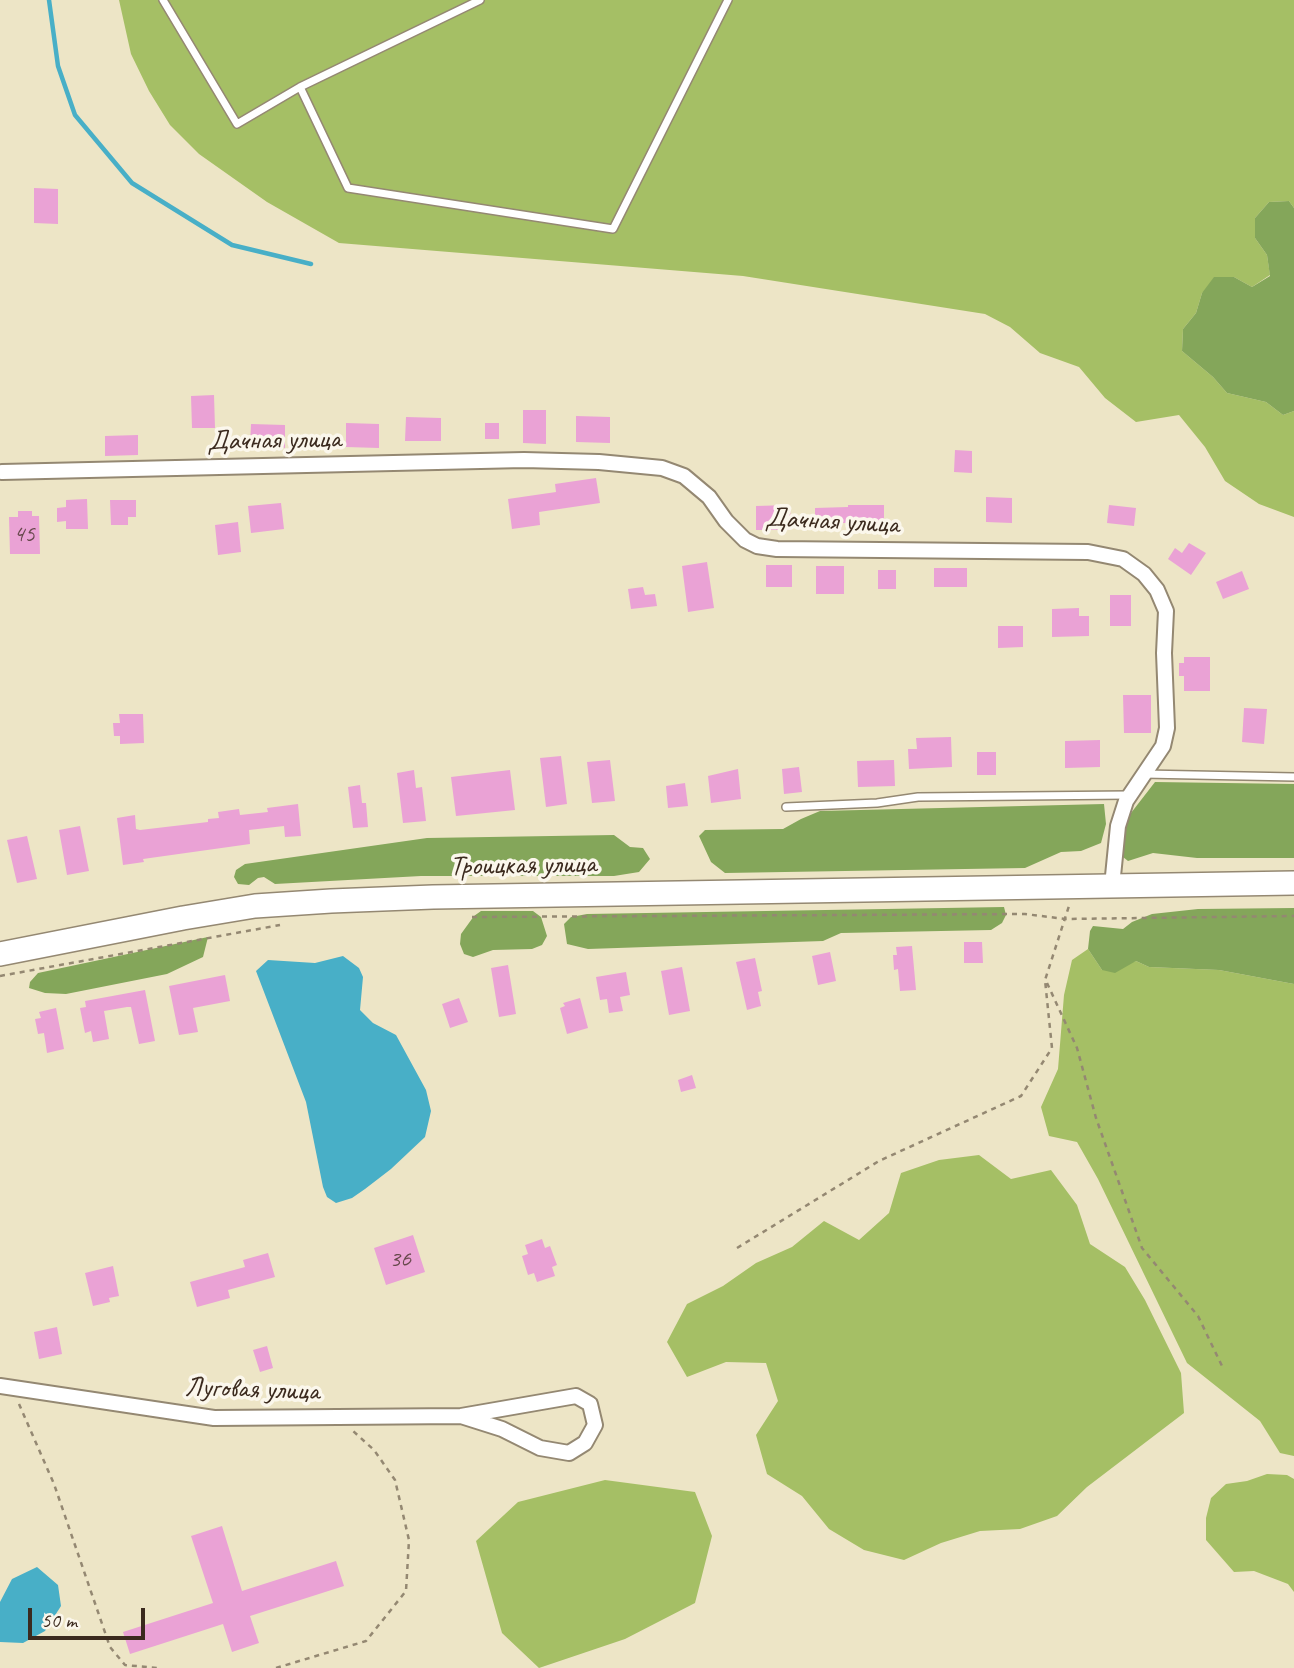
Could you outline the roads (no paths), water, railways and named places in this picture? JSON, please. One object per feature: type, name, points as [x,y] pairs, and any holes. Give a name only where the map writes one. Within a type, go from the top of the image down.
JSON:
[{"type":"main road","name":"Троицкая улица","points":[[0,954],[254,906],[331,901],[1294,883]]},
{"type":"street","name":"Дачная улица","points":[[2,472],[524,460],[599,462],[662,468],[684,476],[709,497],[726,521],[745,540],[757,546],[777,549],[1088,552],[1123,559],[1144,574],[1157,590],[1166,611],[1164,653],[1167,727],[1163,747],[1130,795],[1118,827],[1112,886]]},
{"type":"street","name":"Луговая улица","points":[[6,1387],[214,1418],[461,1416],[576,1396],[590,1404],[595,1425],[585,1443],[569,1453],[540,1448],[502,1429],[461,1416]]},
{"type":"lane","points":[[163,0],[237,124],[300,87],[480,0]]},
{"type":"lane","points":[[300,87],[348,188],[613,229],[725,2]]},
{"type":"lane","points":[[1144,774],[1294,777]]},
{"type":"lane","points":[[786,807],[877,803],[918,797],[1130,795]]},
{"type":"water","points":[[343,956],[359,968],[363,977],[360,1010],[373,1023],[396,1035],[426,1090],[431,1111],[425,1137],[365,1189],[352,1198],[336,1203],[327,1197],[323,1187],[306,1102],[256,971],[268,960],[315,963]]},
{"type":"water","points":[[37,1567],[58,1585],[61,1606],[45,1631],[23,1643],[0,1642],[0,1602],[12,1579]]},
{"type":"waterway","points":[[49,0],[58,66],[75,115],[132,183],[232,245],[311,264]]}]
